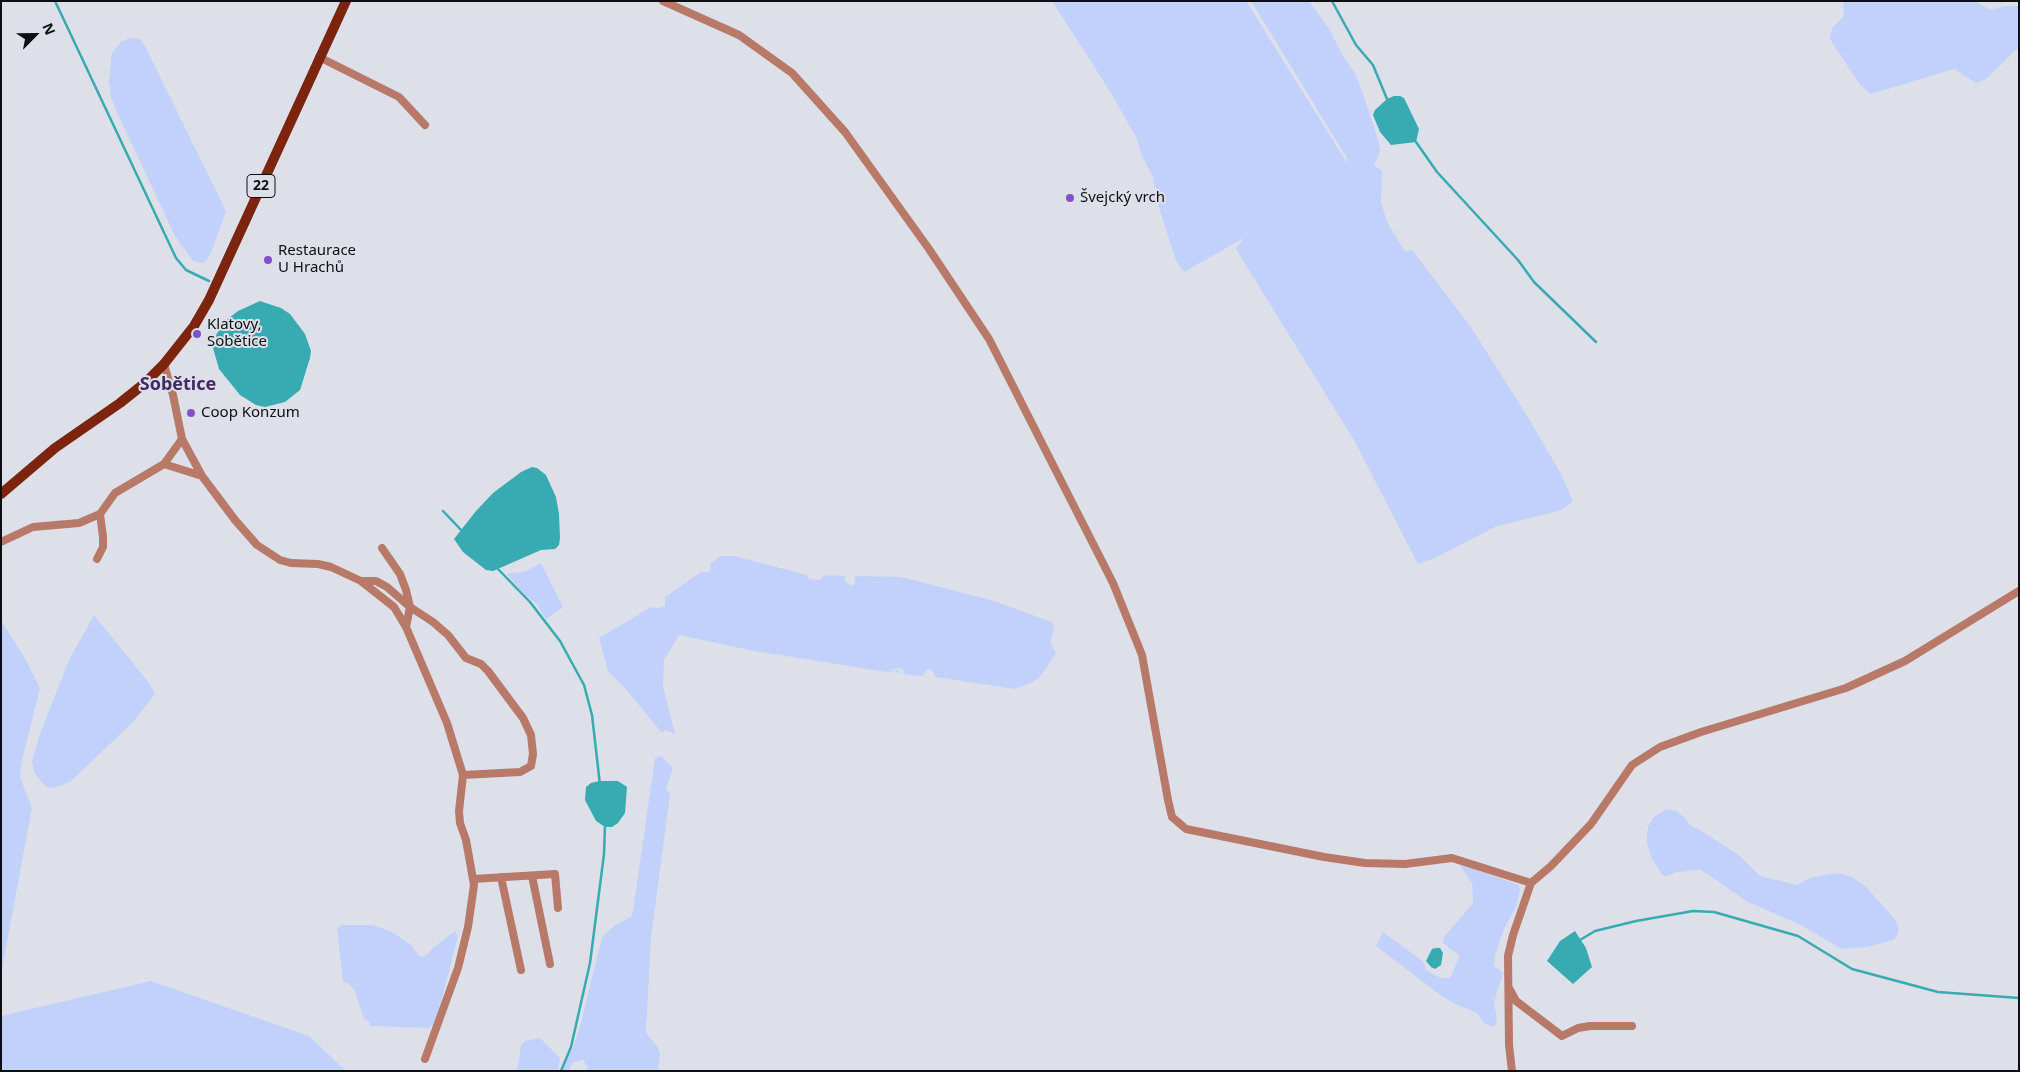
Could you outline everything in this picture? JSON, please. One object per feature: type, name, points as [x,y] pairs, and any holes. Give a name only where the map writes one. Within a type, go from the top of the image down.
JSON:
[{"type":"main road","name":"22","points":[[1,494],[41,459],[120,403],[164,364],[194,326],[208,300],[346,1]]},
{"type":"street","points":[[663,1],[739,35],[792,73],[845,132],[929,250],[989,339],[1113,583],[1142,655],[1168,800],[1172,817],[1178,824],[1186,829],[1365,863],[1405,864],[1452,858],[1531,883]]},
{"type":"street","points":[[319,57],[399,97],[426,125]]},
{"type":"street","points":[[164,364],[173,395],[182,439],[202,476],[235,520],[256,545],[280,560],[331,567],[361,581],[394,607],[406,627],[447,724],[463,775],[459,810],[460,823],[466,840],[473,879],[472,902],[463,949],[425,1059]]},
{"type":"street","points":[[1,542],[33,527],[79,523],[100,514],[115,493],[164,464],[182,439]]},
{"type":"street","points":[[164,464],[202,476]]},
{"type":"street","points":[[97,559],[103,547],[104,536],[100,514]]},
{"type":"street","points":[[382,548],[400,574],[410,607],[406,627]]},
{"type":"street","points":[[361,581],[376,581],[387,586],[410,607],[433,622],[448,635],[466,658],[481,664],[488,670],[523,718],[531,735],[532,766],[526,770],[506,773],[463,775]]},
{"type":"street","points":[[1512,1071],[1509,1044],[1508,956],[1513,934],[1531,883],[1552,866],[1591,824],[1632,765],[1660,747],[1701,732],[1846,688],[1905,661],[2019,591]]},
{"type":"street","points":[[473,879],[555,874],[558,908]]},
{"type":"street","points":[[532,876],[550,964]]},
{"type":"street","points":[[501,878],[521,970]]},
{"type":"street","points":[[1508,986],[1516,1000],[1562,1036],[1578,1028],[1590,1026],[1632,1026]]},
{"type":"shaded area","points":[[1052,1],[1246,1],[1347,163],[1347,158],[1251,1],[1309,1],[1329,29],[1343,56],[1356,75],[1365,100],[1379,143],[1380,152],[1374,165],[1382,171],[1381,202],[1387,222],[1405,252],[1412,250],[1471,327],[1529,419],[1560,472],[1573,501],[1562,510],[1497,526],[1435,558],[1418,564],[1355,442],[1236,249],[1244,238],[1184,272],[1176,261],[1156,198],[1158,191],[1154,187],[1153,177],[1141,154],[1137,139],[1113,96]]},
{"type":"shaded area","points":[[1843,1],[1975,1],[1990,10],[2004,6],[2019,6],[2019,47],[1986,79],[1976,83],[1954,69],[1871,94],[1860,85],[1830,39],[1832,28],[1844,16]]},
{"type":"shaded area","points":[[130,38],[140,39],[145,46],[226,211],[211,253],[203,263],[193,261],[175,236],[111,98],[109,82],[112,53],[121,42]]},
{"type":"shaded area","points":[[1394,96],[1404,98],[1419,129],[1416,142],[1391,145],[1380,132],[1373,115],[1375,110],[1387,99]]},
{"type":"shaded area","points":[[260,301],[281,308],[290,314],[305,334],[311,351],[300,390],[285,402],[265,407],[256,405],[240,395],[219,369],[213,348],[216,335],[225,321],[238,311]]},
{"type":"shaded area","points":[[532,467],[537,468],[546,475],[556,497],[559,514],[559,545],[555,549],[541,550],[493,571],[486,570],[463,552],[454,539],[493,493],[521,472]]},
{"type":"shaded area","points":[[720,556],[734,556],[807,575],[811,579],[821,580],[824,575],[845,576],[845,580],[850,586],[855,584],[855,576],[901,577],[991,600],[1052,622],[1054,629],[1050,642],[1056,653],[1040,677],[1015,689],[935,677],[929,669],[926,670],[923,676],[902,674],[905,672],[901,668],[890,670],[893,672],[897,670],[901,673],[880,671],[749,650],[679,635],[664,660],[663,686],[675,734],[665,730],[662,733],[624,687],[608,671],[599,638],[651,607],[665,606],[665,597],[701,572],[709,572],[711,569],[710,564]]},
{"type":"shaded area","points":[[541,563],[563,607],[546,619],[537,604],[525,595],[507,574],[524,572]]},
{"type":"shaded area","points":[[94,615],[150,684],[155,694],[133,722],[70,782],[53,788],[47,787],[34,772],[32,761],[39,736],[69,660]]},
{"type":"shaded area","points":[[1,620],[26,660],[40,688],[21,765],[20,777],[32,808],[1,974]]},
{"type":"shaded area","points":[[661,756],[672,767],[672,772],[666,788],[670,795],[651,937],[646,1032],[658,1048],[660,1054],[658,1071],[585,1071],[588,1067],[583,1060],[572,1063],[569,1071],[560,1071],[573,1048],[581,1023],[602,937],[615,925],[631,917],[633,911],[655,758]]},
{"type":"shaded area","points":[[618,781],[627,787],[625,813],[618,823],[612,827],[605,827],[596,821],[585,800],[586,787],[591,783]]},
{"type":"shaded area","points":[[1666,809],[1676,811],[1691,826],[1739,855],[1760,876],[1797,885],[1812,877],[1838,873],[1852,877],[1865,886],[1894,918],[1899,928],[1897,936],[1894,940],[1867,947],[1842,949],[1801,925],[1746,901],[1700,870],[1677,872],[1666,876],[1662,875],[1652,859],[1647,844],[1647,833],[1649,824],[1654,817]]},
{"type":"shaded area","points":[[1464,864],[1518,885],[1520,889],[1517,905],[1505,927],[1495,955],[1494,966],[1503,973],[1494,1002],[1497,1020],[1494,1027],[1484,1023],[1477,1013],[1453,1003],[1439,994],[1376,946],[1383,932],[1424,962],[1426,970],[1441,978],[1450,978],[1460,956],[1443,943],[1444,937],[1473,903],[1472,883],[1460,865]]},
{"type":"shaded area","points":[[342,925],[373,925],[392,932],[411,945],[419,956],[424,957],[455,931],[458,936],[434,1024],[429,1028],[371,1026],[369,1021],[364,1019],[355,991],[349,984],[343,982],[337,928]]},
{"type":"shaded area","points":[[1575,931],[1586,948],[1592,967],[1573,984],[1547,961],[1560,941]]},
{"type":"shaded area","points":[[1440,948],[1443,953],[1441,965],[1435,969],[1426,961],[1432,949]]},
{"type":"shaded area","points":[[151,981],[309,1036],[346,1071],[1,1071],[1,1016]]},
{"type":"shaded area","points":[[540,1038],[560,1058],[558,1071],[517,1071],[521,1046],[525,1041]]},
{"type":"waterway","points":[[55,1],[176,258],[186,270],[209,281]]},
{"type":"waterway","points":[[1332,1],[1356,45],[1373,65],[1387,99]]},
{"type":"waterway","points":[[1416,142],[1437,172],[1518,260],[1534,282],[1596,342]]},
{"type":"waterway","points":[[443,511],[463,532]]},
{"type":"waterway","points":[[496,567],[530,602],[560,641],[584,685],[592,715],[600,785]]},
{"type":"waterway","points":[[561,1071],[571,1047],[590,963],[604,854],[605,825]]},
{"type":"waterway","points":[[1580,940],[1595,931],[1636,921],[1693,911],[1714,912],[1798,936],[1852,969],[1938,992],[2019,998]]},
{"type":"place","name":"Švejcký vrch","points":[[1070,198]]},
{"type":"place","name":"Restaurace U Hrachů","points":[[268,260]]},
{"type":"place","name":"Klatovy, Sobětice","points":[[197,334]]},
{"type":"place","name":"Coop Konzum","points":[[191,413]]},
{"type":"district","name":"Sobětice","points":[[178,385]]}]
